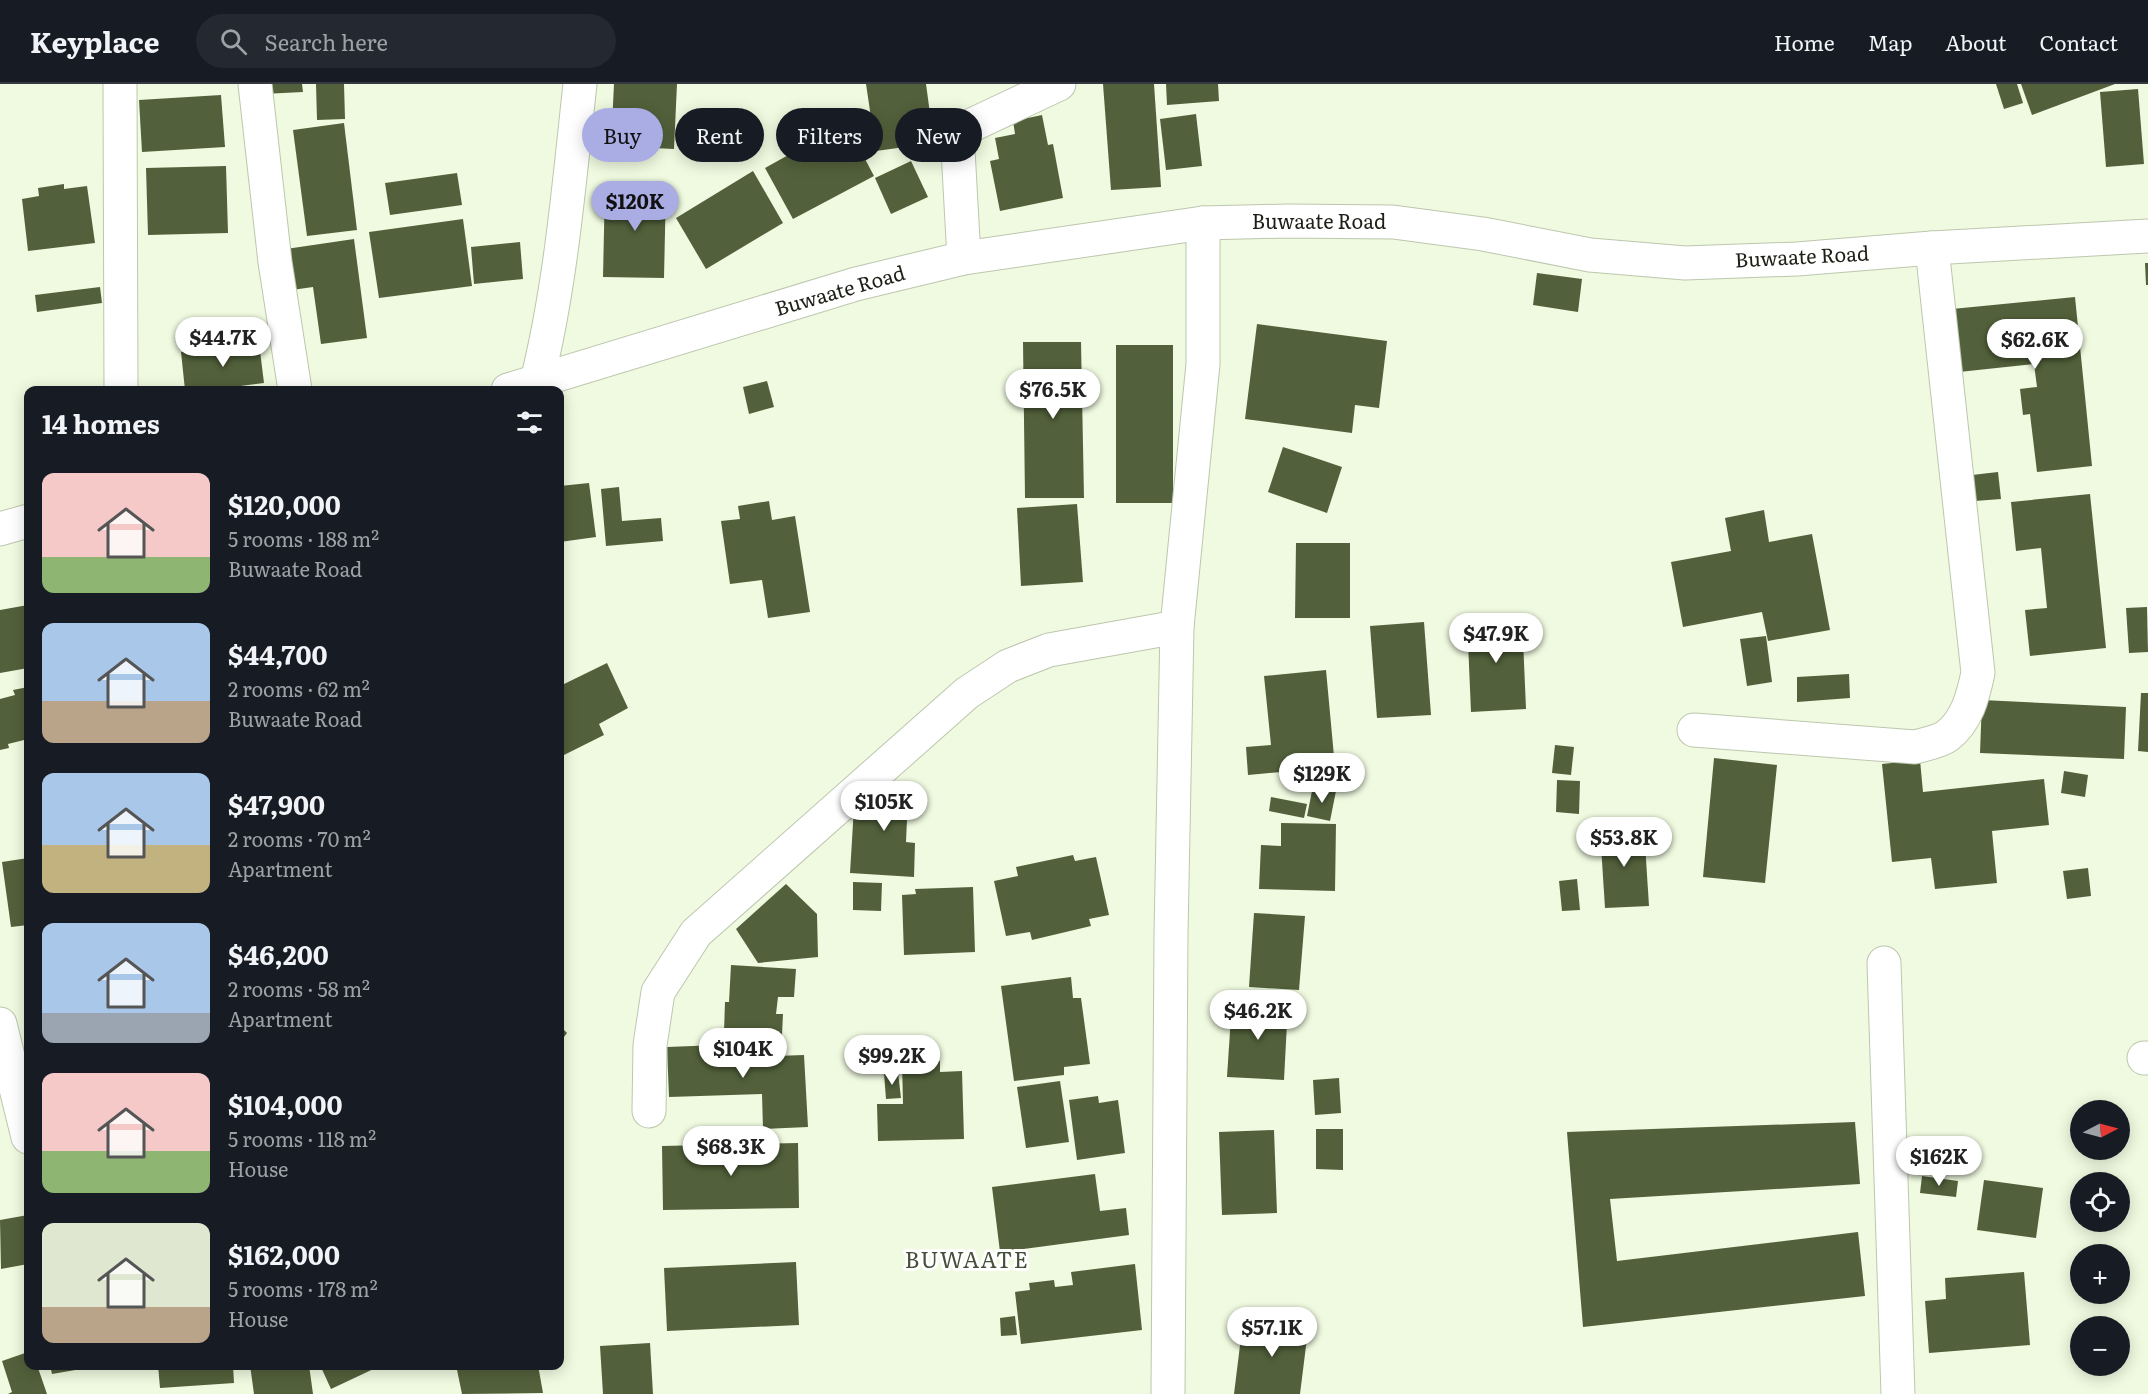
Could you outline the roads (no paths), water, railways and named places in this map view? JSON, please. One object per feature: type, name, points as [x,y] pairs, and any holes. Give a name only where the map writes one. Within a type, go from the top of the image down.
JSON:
[{"type":"street","points":[[120,84],[121,386]]},
{"type":"street","points":[[255,84],[275,262],[294,386]]},
{"type":"street","points":[[522,386],[549,335],[558,276],[579,84]]},
{"type":"street","points":[[964,258],[957,132],[1059,84]]},
{"type":"street","name":"Buwaate Road","points":[[522,386],[856,284],[964,258],[1203,223],[1393,222],[1484,234],[1590,255],[1685,263],[1797,259],[1932,248],[2148,236]]},
{"type":"street","points":[[1168,1394],[1171,934],[1177,627],[1203,364],[1203,223]]},
{"type":"street","points":[[1694,730],[1915,747],[1946,737],[1962,720],[1973,696],[1978,673],[1932,248]]},
{"type":"street","points":[[0,529],[24,522]]},
{"type":"street","points":[[649,1111],[650,1045],[658,992],[696,933],[966,693],[999,672],[1049,650],[1177,627]]},
{"type":"street","points":[[1884,963],[1898,1394]]},
{"type":"street","points":[[0,1024],[24,1121]]},
{"type":"district","name":"BUWAATE","points":[[967,1260]]}]
